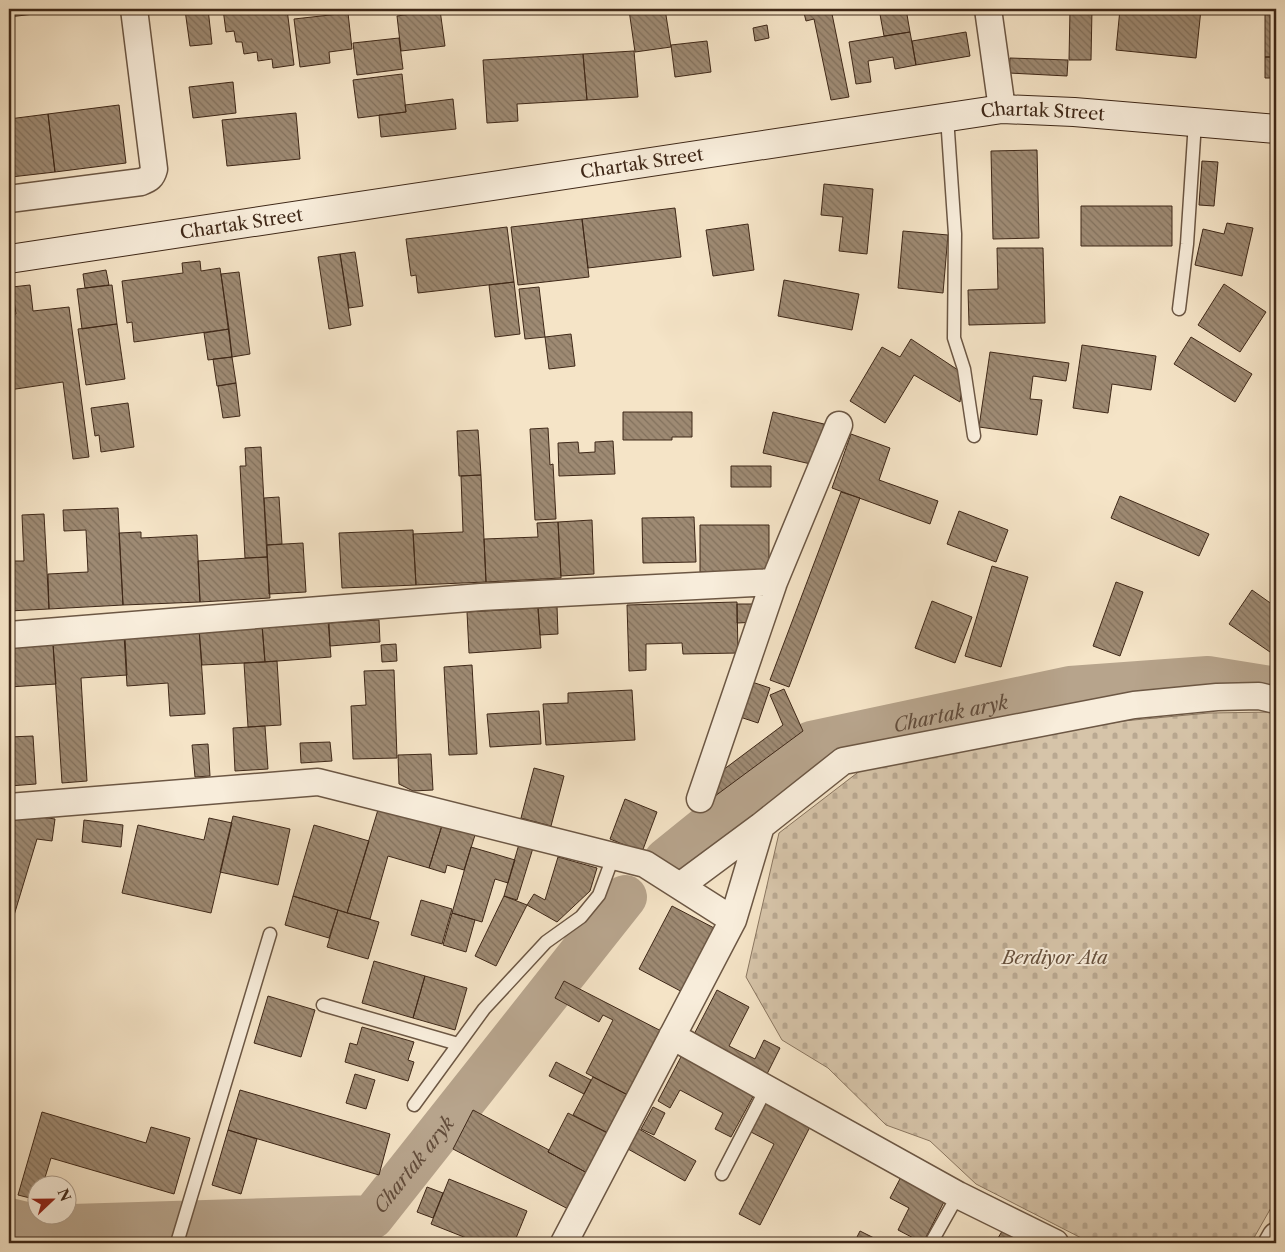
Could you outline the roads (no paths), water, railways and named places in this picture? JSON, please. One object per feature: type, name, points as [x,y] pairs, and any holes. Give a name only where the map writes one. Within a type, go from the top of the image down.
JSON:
[{"type":"street","points":[[9,199],[141,182],[148,180],[152,175],[154,169],[134,9]]},
{"type":"street","points":[[988,9],[1002,109]]},
{"type":"street","name":"Chartak Street","points":[[9,259],[1002,109],[1074,112],[1276,129]]},
{"type":"street","points":[[700,799],[774,582],[839,425]]},
{"type":"street","points":[[9,635],[481,597],[774,582]]},
{"type":"street","points":[[680,886],[761,826],[843,761],[1134,705],[1218,697],[1259,696],[1276,700]]},
{"type":"street","points":[[9,807],[318,782],[645,864],[733,920]]},
{"type":"street","points":[[564,1243],[733,920],[761,826]]},
{"type":"street","points":[[672,1036],[958,1195],[1055,1243]]},
{"type":"street","points":[[1272,1243],[1276,1236]]},
{"type":"lane","points":[[947,117],[955,234],[954,338],[964,369],[974,436]]},
{"type":"lane","points":[[1179,309],[1187,244],[1195,122]]},
{"type":"lane","points":[[414,1105],[484,1009],[546,942],[581,917],[599,895],[613,856]]},
{"type":"lane","points":[[177,1243],[270,934]]},
{"type":"lane","points":[[323,1005],[458,1044]]},
{"type":"lane","points":[[722,1174],[766,1089]]},
{"type":"lane","points":[[932,1243],[958,1195]]},
{"type":"waterway","name":"Chartak aryk","points":[[666,860],[811,743],[1070,688],[1208,678],[1276,689]]},
{"type":"waterway","name":"Chartak aryk","points":[[9,1220],[38,1227],[372,1217],[625,897]]},
{"type":"park label","name":"Berdiyor Ata","points":[[1055,958]]}]
